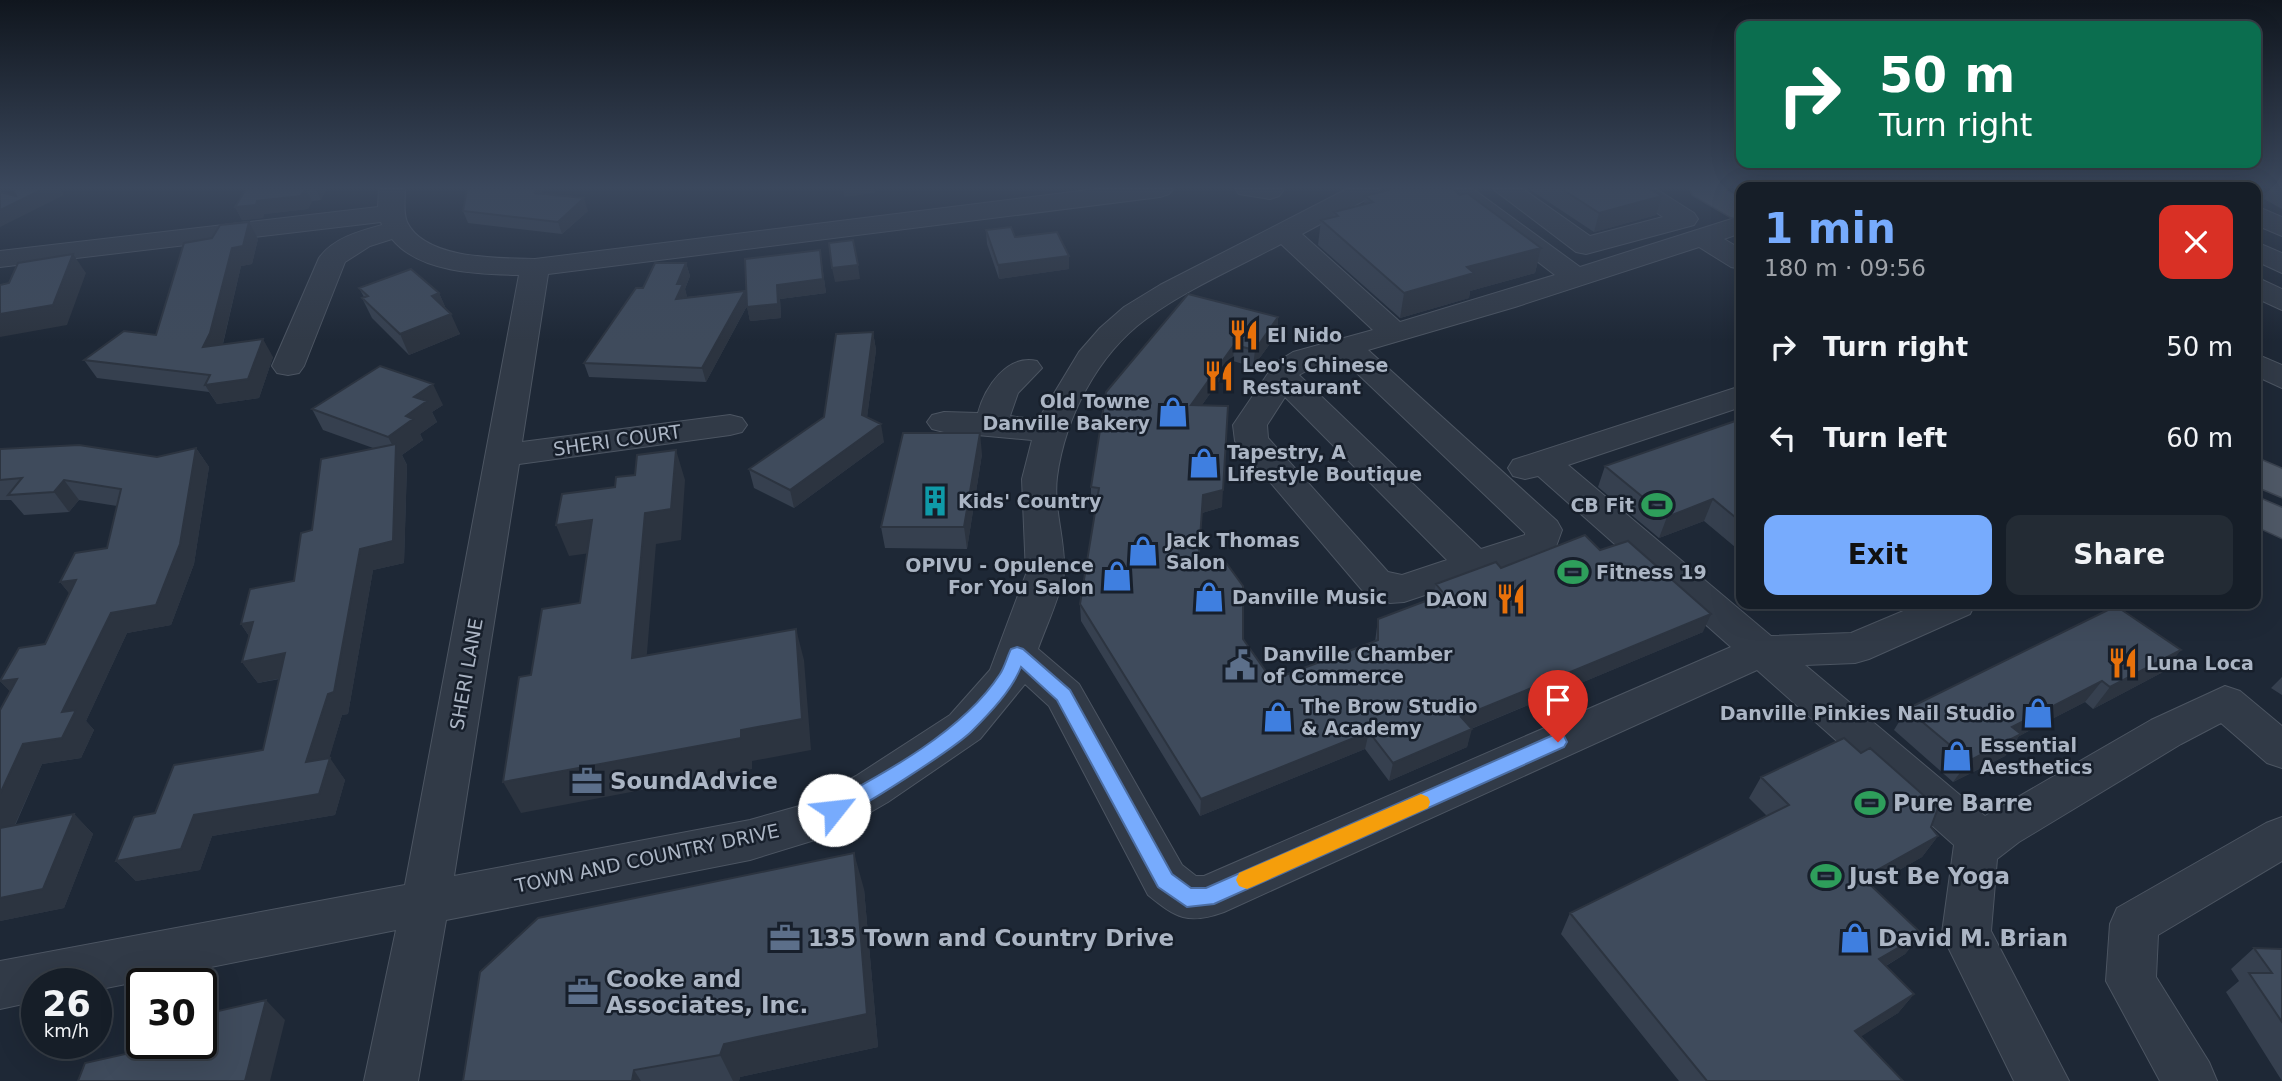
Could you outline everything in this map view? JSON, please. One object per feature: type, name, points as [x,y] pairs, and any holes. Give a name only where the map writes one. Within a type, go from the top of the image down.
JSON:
[{"type":"main road","points":[[2261,473],[2282,485]]},
{"type":"main road","points":[[2261,512],[2282,524]]},
{"type":"street","points":[[0,259],[161,239]]},
{"type":"street","points":[[288,366],[333,258],[361,239]]},
{"type":"street","points":[[407,239],[422,250],[457,261],[497,267],[535,267],[756,239]]},
{"type":"street","name":"TOWN AND COUNTRY DRIVE","points":[[0,985],[750,840],[815,821],[872,789],[965,727],[1008,677],[1045,575],[1039,479],[1055,416],[1090,359],[1135,313],[1170,291],[1270,239]]},
{"type":"street","points":[[1292,239],[1394,333]]},
{"type":"street","points":[[1525,239],[1577,278]]},
{"type":"street","points":[[1577,239],[1586,246],[1622,239]]},
{"type":"street","points":[[1712,239],[1736,257]]},
{"type":"street","points":[[1601,242],[1630,261]]},
{"type":"street","points":[[2261,253],[2282,265]]},
{"type":"street","name":"SHERI LANE","points":[[391,1081],[426,904],[535,267]]},
{"type":"street","points":[[2261,289],[2282,301]]},
{"type":"street","points":[[1348,347],[1544,530],[1541,543],[1404,588],[1390,589],[1375,581],[1252,441],[1249,432],[1250,425],[1282,376],[1304,359],[1348,347]]},
{"type":"street","points":[[2261,366],[2282,378]]},
{"type":"street","points":[[992,424],[995,403],[1003,386],[1026,368]]},
{"type":"street","points":[[1282,376],[1474,565]]},
{"type":"street","points":[[2261,390],[2282,386]]},
{"type":"street","points":[[1491,479],[1736,398]]},
{"type":"street","points":[[944,422],[992,424],[1051,432]]},
{"type":"street","name":"SHERI COURT","points":[[504,455],[730,425]]},
{"type":"street","points":[[1543,462],[1983,842]]},
{"type":"street","points":[[1017,653],[1064,695],[1165,880],[1187,898],[1207,897],[1762,651],[1856,648],[1945,609]]},
{"type":"street","points":[[2042,1081],[1966,933],[1975,849],[2003,828],[2166,732],[2225,702],[2282,751]]},
{"type":"street","points":[[2190,1081],[2131,981],[2134,924],[2282,837]]},
{"type":"lane","points":[[1348,347],[1630,261],[1678,239]]},
{"type":"building","points":[[204,239],[245,239],[243,246],[232,248],[210,333],[203,347],[263,339],[248,379],[205,385],[210,375],[84,360],[124,331],[156,335],[184,243]]},
{"type":"building","points":[[989,239],[1061,239],[1069,256],[998,265]]},
{"type":"building","points":[[1343,239],[1529,239],[1541,248],[1467,267],[1474,273],[1404,293]]},
{"type":"building","points":[[853,240],[858,265],[832,268],[829,243]]},
{"type":"building","points":[[820,250],[823,279],[777,285],[778,304],[747,307],[745,259]]},
{"type":"building","points":[[73,254],[53,305],[0,314],[0,285],[9,283],[18,263]]},
{"type":"building","points":[[655,263],[686,263],[677,284],[683,284],[676,299],[745,291],[702,368],[584,363],[636,288],[643,288]]},
{"type":"building","points":[[411,269],[439,293],[432,296],[451,314],[400,334],[362,298],[368,296],[359,288]]},
{"type":"building","points":[[1188,294],[1278,317],[1255,350],[1234,345],[1191,405],[1228,406],[1223,490],[1203,495],[1198,568],[1224,560],[1243,586],[1243,639],[1272,680],[1378,640],[1378,619],[1444,594],[1436,584],[1496,562],[1501,568],[1585,535],[1600,550],[1628,541],[1711,614],[1461,717],[1472,729],[1393,763],[1369,732],[1201,799],[1080,604],[1099,488],[1091,487],[1106,392]]},
{"type":"building","points":[[873,332],[862,415],[881,424],[790,490],[749,469],[824,417],[836,334]]},
{"type":"building","points":[[380,366],[433,384],[414,397],[427,401],[406,416],[413,419],[388,437],[312,409]]},
{"type":"building","points":[[1736,421],[1736,518],[1713,499],[1667,517],[1605,466]]},
{"type":"building","name":"Kids' Country","points":[[903,433],[980,433],[964,527],[881,527]]},
{"type":"building","points":[[396,444],[393,541],[360,549],[334,692],[328,694],[306,762],[330,758],[319,794],[194,815],[181,849],[116,861],[134,817],[155,813],[174,765],[263,750],[285,653],[242,662],[253,622],[241,624],[250,589],[294,581],[301,533],[312,530],[321,459]]},
{"type":"building","points":[[79,445],[157,457],[196,448],[180,544],[156,605],[111,613],[62,712],[76,710],[62,738],[23,744],[0,794],[0,710],[17,679],[0,681],[19,648],[45,644],[76,580],[60,582],[75,553],[107,548],[121,489],[64,480],[54,492],[8,495],[22,478],[0,480],[0,449]]},
{"type":"building","points":[[676,450],[671,509],[645,513],[632,658],[796,629],[802,719],[741,730],[741,738],[503,782],[519,677],[531,675],[542,609],[580,603],[592,520],[556,525],[562,494],[615,487],[616,477],[635,475],[637,455]]},
{"type":"building","points":[[2110,609],[2120,609],[2181,650],[2110,687],[2102,681],[2012,727],[2021,734],[1969,761],[1907,709]]},
{"type":"building","points":[[1844,738],[1861,753],[1870,748],[1938,808],[1931,827],[1938,836],[1863,878],[1922,934],[1879,959],[1914,994],[1855,1031],[1903,1081],[1707,1081],[1570,913],[1789,805],[1761,777]]},
{"type":"building","points":[[74,814],[43,889],[0,898],[0,828]]},
{"type":"building","points":[[854,853],[867,1014],[724,1044],[720,1055],[634,1070],[632,1081],[463,1081],[480,972],[538,918]]},
{"type":"building","points":[[2254,948],[2282,949],[2282,1022],[2249,973],[2272,973]]},
{"type":"building","points":[[266,1000],[245,1081],[78,1081],[85,1063],[126,1054],[126,1059],[217,1059],[217,1011]]},
{"type":"slow traffic","points":[[1247,880],[1421,802]]},
{"type":"place","name":"El Nido","points":[[1244,335]]},
{"type":"place","name":"Leo's Chinese Restaurant","points":[[1219,376]]},
{"type":"place","name":"Old Towne Danville Bakery","points":[[1173,412]]},
{"type":"place","name":"Tapestry, A Lifestyle Boutique","points":[[1204,463]]},
{"type":"place","name":"Kids' Country","points":[[935,501]]},
{"type":"place","name":"CB Fit","points":[[1657,505]]},
{"type":"place","name":"Jack Thomas Salon","points":[[1143,551]]},
{"type":"place","name":"Fitness 19","points":[[1573,572]]},
{"type":"place","name":"OPIVU - Opulence For You Salon","points":[[1117,576]]},
{"type":"place","name":"Danville Music","points":[[1209,597]]},
{"type":"place","name":"DAON","points":[[1511,599]]},
{"type":"place","name":"Luna Loca","points":[[2123,663]]},
{"type":"place","name":"Danville Chamber of Commerce","points":[[1240,665]]},
{"type":"place","name":"Danville Pinkies Nail Studio","points":[[2038,713]]},
{"type":"place","name":"The Brow Studio & Academy","points":[[1278,717]]},
{"type":"place","name":"Essential Aesthetics","points":[[1957,756]]},
{"type":"place","name":"SoundAdvice","points":[[587,781]]},
{"type":"place","name":"Pure Barre","points":[[1870,803]]},
{"type":"place","name":"Just Be Yoga","points":[[1826,876]]},
{"type":"place","name":"135 Town and Country Drive","points":[[785,938]]},
{"type":"place","name":"David M. Brian","points":[[1855,938]]},
{"type":"place","name":"Cooke and Associates, Inc.","points":[[583,992]]},
{"type":"route","points":[[834,810],[872,789],[965,727],[1008,677],[1017,653],[1064,695],[1165,880],[1187,898],[1207,897],[1558,742]]}]
